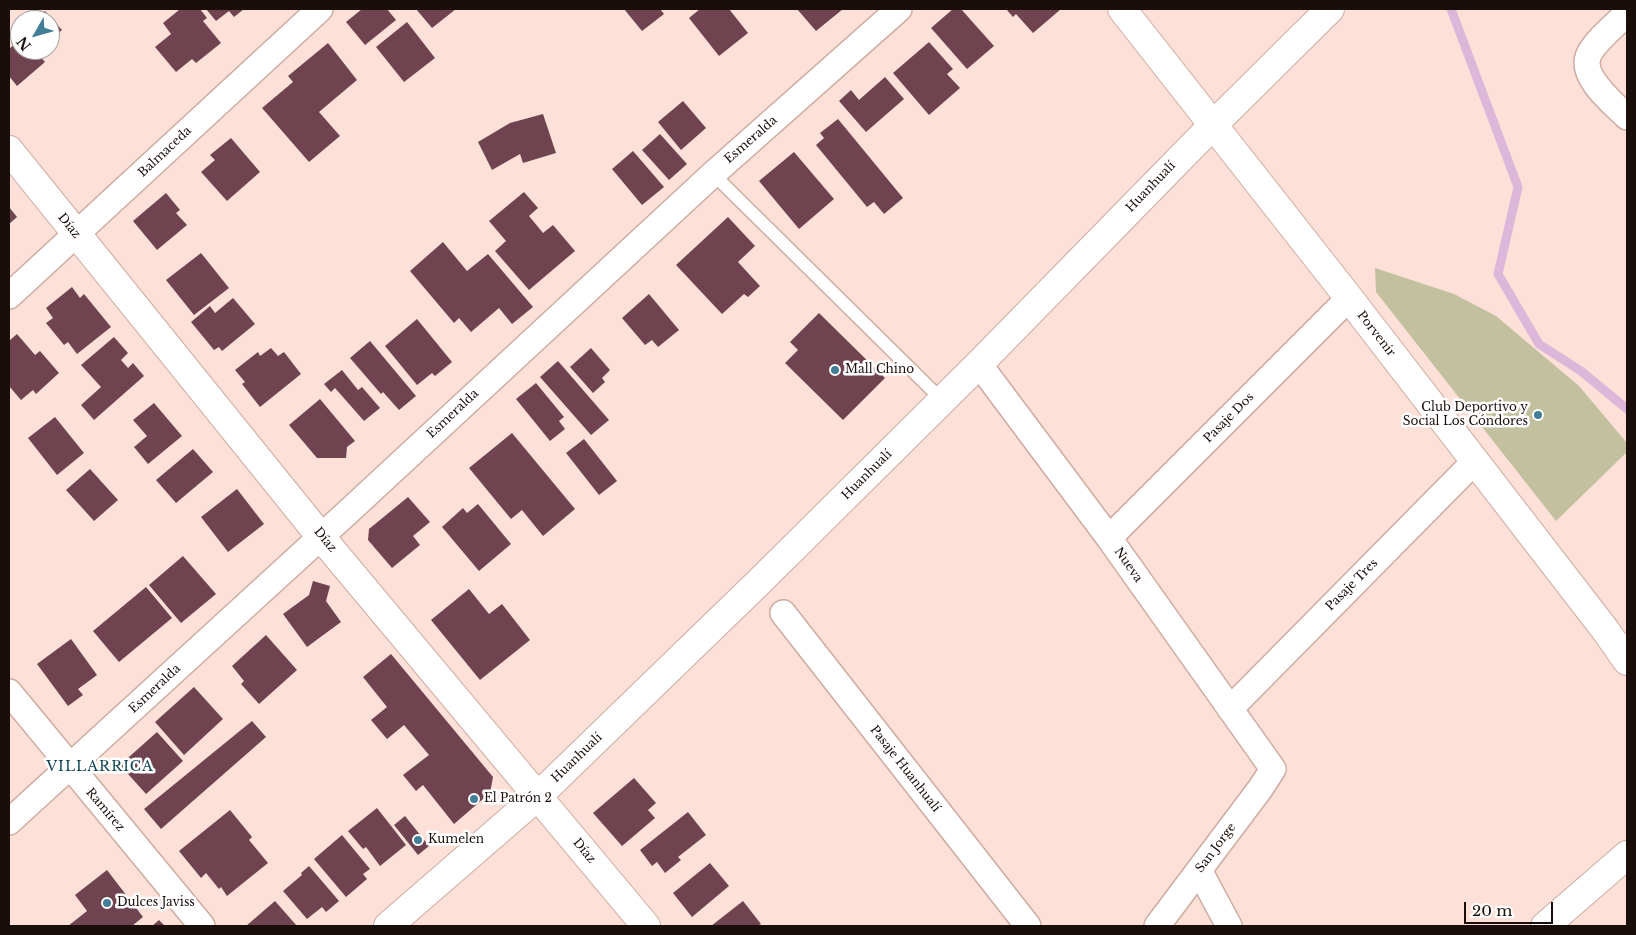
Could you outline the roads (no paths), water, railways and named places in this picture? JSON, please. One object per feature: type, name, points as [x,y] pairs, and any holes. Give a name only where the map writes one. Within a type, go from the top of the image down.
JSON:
[{"type":"street","name":"Balmaceda","points":[[9,296],[320,9]]},
{"type":"street","name":"Esmeralda","points":[[9,822],[70,768],[713,174],[899,9]]},
{"type":"street","name":"Porvenir","points":[[1122,9],[1349,298],[1606,631],[1627,661]]},
{"type":"street","name":"Huanhualí","points":[[388,926],[538,796],[759,582],[979,364],[1213,125],[1330,9]]},
{"type":"street","points":[[1627,13],[1593,47],[1588,58],[1588,68],[1592,79],[1627,117]]},
{"type":"street","name":"Díaz","points":[[9,150],[321,536],[646,926]]},
{"type":"street","name":"Pasaje Dos","points":[[1109,538],[1349,298]]},
{"type":"street","name":"Nueva","points":[[979,364],[1109,538],[1273,769]]},
{"type":"street","name":"Pasaje Tres","points":[[1230,709],[1475,462]]},
{"type":"street","name":"Pasaje Huanhualí","points":[[783,613],[1028,926]]},
{"type":"street","name":"Ramírez","points":[[9,692],[202,926]]},
{"type":"street","name":"San Jorge","points":[[1157,926],[1273,769]]},
{"type":"street","points":[[1545,926],[1627,855]]},
{"type":"street","points":[[1199,870],[1229,926]]},
{"type":"lane","points":[[713,174],[942,400]]},
{"type":"waterway","points":[[1451,9],[1518,187],[1498,274],[1539,344],[1581,371],[1627,409]]},
{"type":"place","name":"Mall Chino","points":[[835,370]]},
{"type":"place","name":"Club Deportivo y Social Los Cóndores","points":[[1538,415]]},
{"type":"place","name":"El Patrón 2","points":[[474,799]]},
{"type":"place","name":"Kumelen","points":[[418,840]]},
{"type":"place","name":"Dulces Javiss","points":[[107,903]]},
{"type":"district","name":"VILLARRICA","points":[[100,767]]}]
